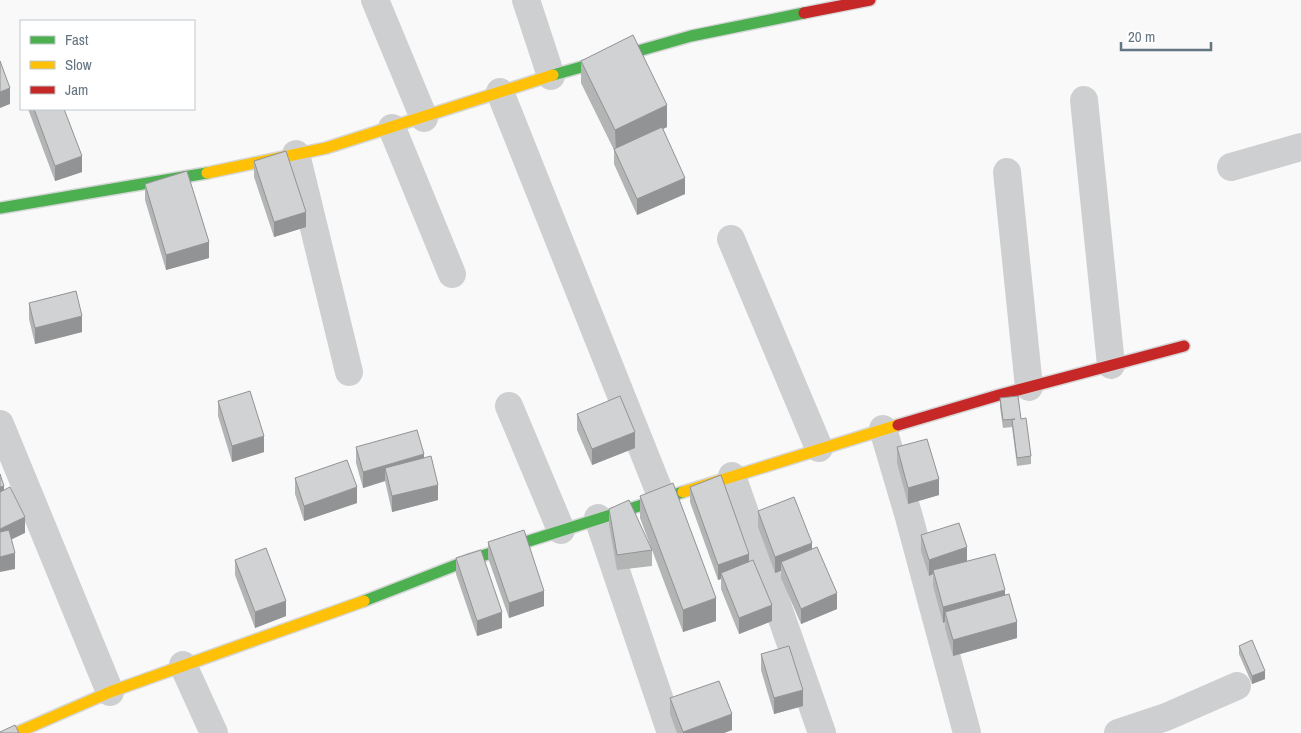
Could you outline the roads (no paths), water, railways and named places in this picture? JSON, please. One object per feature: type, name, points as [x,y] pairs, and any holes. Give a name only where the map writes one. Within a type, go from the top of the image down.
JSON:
[{"type":"street","points":[[375,0],[424,118]]},
{"type":"street","points":[[526,0],[551,76]]},
{"type":"street","points":[[0,208],[164,182],[326,148],[551,76],[691,36],[870,0]]},
{"type":"street","points":[[500,92],[662,498]]},
{"type":"street","points":[[1084,100],[1111,365]]},
{"type":"street","points":[[392,128],[452,274]]},
{"type":"street","points":[[1231,167],[1301,147]]},
{"type":"street","points":[[296,154],[350,372]]},
{"type":"street","points":[[1007,172],[1029,387]]},
{"type":"street","points":[[731,239],[819,448]]},
{"type":"street","points":[[16,733],[110,692],[370,599],[469,560],[882,429],[1029,387],[1184,346]]},
{"type":"street","points":[[509,406],[561,530]]},
{"type":"street","points":[[0,424],[110,692]]},
{"type":"street","points":[[882,429],[909,517],[967,733]]},
{"type":"street","points":[[732,476],[822,733]]},
{"type":"street","points":[[598,518],[672,733]]},
{"type":"street","points":[[184,665],[214,733]]},
{"type":"street","points":[[1118,733],[1166,717],[1237,686]]}]
